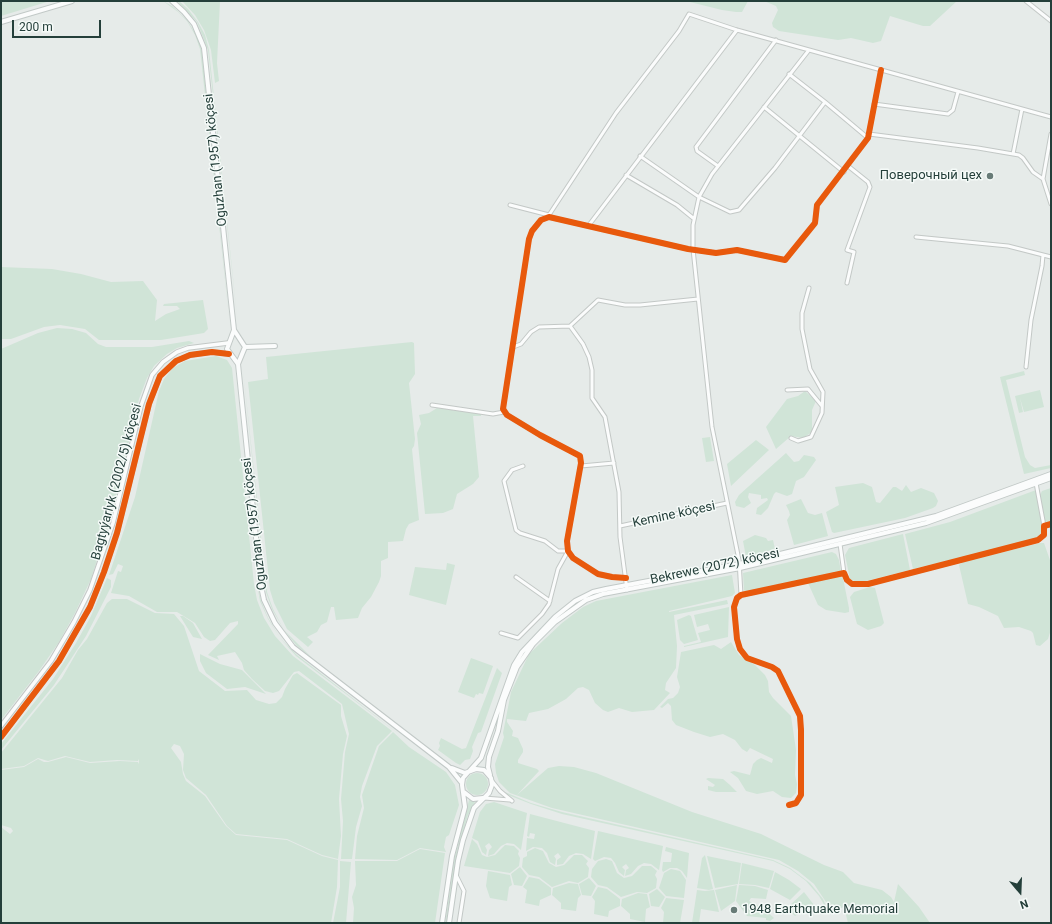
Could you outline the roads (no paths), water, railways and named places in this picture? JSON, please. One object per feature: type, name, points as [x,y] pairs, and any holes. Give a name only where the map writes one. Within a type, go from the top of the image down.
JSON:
[{"type":"main road","points":[[1,22],[72,1]]},
{"type":"main road","name":"Oguzhan (1957) köçesi","points":[[172,1],[193,22],[204,48],[234,330],[244,347],[238,364],[264,600],[271,616],[282,634],[299,652],[449,767],[462,783]]},
{"type":"main road","name":"Oguzhan (1957) köçesi","points":[[234,330],[227,349],[238,364]]},
{"type":"main road","points":[[230,342],[239,340]]},
{"type":"main road","points":[[244,347],[275,346]]},
{"type":"main road","points":[[231,355],[242,354]]},
{"type":"main road","name":"Bekrewe (2072) köçesi","points":[[740,566],[936,516],[1051,474]]},
{"type":"main road","name":"Bekrewe (2072) köçesi","points":[[492,780],[488,768],[488,760],[504,700],[517,666],[524,654],[555,622],[578,604],[595,596],[627,588],[740,566],[840,544],[948,516],[1051,478]]},
{"type":"main road","name":"Bekrewe (2072) köçesi","points":[[462,783],[465,775],[471,770],[482,754],[514,665],[530,642],[575,601],[593,592],[627,588]]},
{"type":"main road","name":"Oguzhan (1957) köçesi","points":[[449,767],[461,772],[471,770]]},
{"type":"main road","points":[[471,770],[481,769],[490,775]]},
{"type":"main road","points":[[449,923],[460,851],[472,813],[491,790],[492,780]]},
{"type":"main road","points":[[442,923],[453,850],[465,807],[462,783]]},
{"type":"main road","points":[[463,790],[470,798],[483,798]]},
{"type":"street","points":[[1026,1],[1051,21]]},
{"type":"street","points":[[510,205],[549,215],[616,113],[679,31],[689,14],[737,30],[1051,117]]},
{"type":"street","points":[[589,225],[737,30]]},
{"type":"street","points":[[718,166],[697,151],[696,147],[776,40]]},
{"type":"street","points":[[741,595],[740,566],[712,427],[692,249],[694,218],[699,197],[718,166],[809,50]]},
{"type":"street","points":[[501,633],[516,638],[520,637],[542,614],[550,600],[558,569],[568,551],[568,541],[581,466],[581,459],[577,453],[540,435],[504,412],[502,405],[513,346],[529,239],[532,231],[538,223],[549,217],[692,249],[716,253],[737,250],[785,260],[815,223],[817,205],[844,172],[868,136],[881,70]]},
{"type":"street","points":[[789,74],[868,136],[978,148],[1014,154],[1023,158],[1033,172],[1043,179]]},
{"type":"street","points":[[874,104],[948,114],[953,110],[958,92]]},
{"type":"street","points":[[640,156],[699,197],[730,212],[739,210],[756,192],[825,102]]},
{"type":"street","points":[[764,107],[844,172]]},
{"type":"street","points":[[1014,154],[1022,109]]},
{"type":"street","points":[[1051,134],[1043,179],[1051,204]]},
{"type":"street","points":[[847,283],[854,252],[847,250],[870,187],[868,182],[848,166]]},
{"type":"street","points":[[626,175],[677,205],[694,218]]},
{"type":"street","points":[[916,237],[1008,246],[1051,257]]},
{"type":"street","points":[[1026,367],[1031,320],[1043,255]]},
{"type":"street","points":[[792,438],[801,441],[813,435],[822,413],[823,390],[810,369],[802,335],[802,313],[809,288]]},
{"type":"street","points":[[513,346],[521,344],[531,332],[539,327],[570,326],[596,301],[600,300],[625,305],[640,305],[698,299]]},
{"type":"street","points":[[570,326],[583,344],[590,360],[592,398],[605,417],[619,492],[620,526],[627,588]]},
{"type":"street","name":"Bagtyýarlyk (2002/5) köçesi","points":[[1,726],[51,661],[69,632],[90,590],[112,527],[141,406],[152,375],[163,362],[178,352],[188,348],[230,342]]},
{"type":"street","name":"Bagtyýarlyk (2002/5) köçesi","points":[[1,737],[59,661],[78,631],[93,600],[117,533],[149,404],[160,376],[170,364],[184,357],[206,352],[231,355]]},
{"type":"street","points":[[787,390],[800,388],[810,390],[822,406]]},
{"type":"street","points":[[432,405],[493,414],[504,412]]},
{"type":"street","points":[[581,466],[614,463]]},
{"type":"street","points":[[524,466],[512,470],[504,481],[516,530],[520,533],[541,539],[558,551],[568,551]]},
{"type":"street","points":[[840,544],[844,573],[847,580],[852,584],[868,584],[1038,540],[1044,535],[1044,526],[1036,483]]},
{"type":"street","name":"Kemine köçesi","points":[[620,526],[727,503]]},
{"type":"street","points":[[1044,526],[1051,524]]},
{"type":"street","points":[[568,551],[573,558],[598,574],[626,578]]},
{"type":"street","points":[[789,805],[796,803],[802,795],[801,720],[778,672],[772,667],[747,658],[740,650],[737,639],[734,607],[735,601],[741,595],[844,573]]},
{"type":"street","points":[[516,577],[550,600]]},
{"type":"street","points":[[483,798],[512,801],[500,791],[492,780]]},
{"type":"street","points":[[456,875],[464,891],[459,923]]},
{"type":"place","name":"Поверочный цех","points":[[990,176]]},
{"type":"place","name":"1948 Earthquake Memorial","points":[[734,910]]}]
